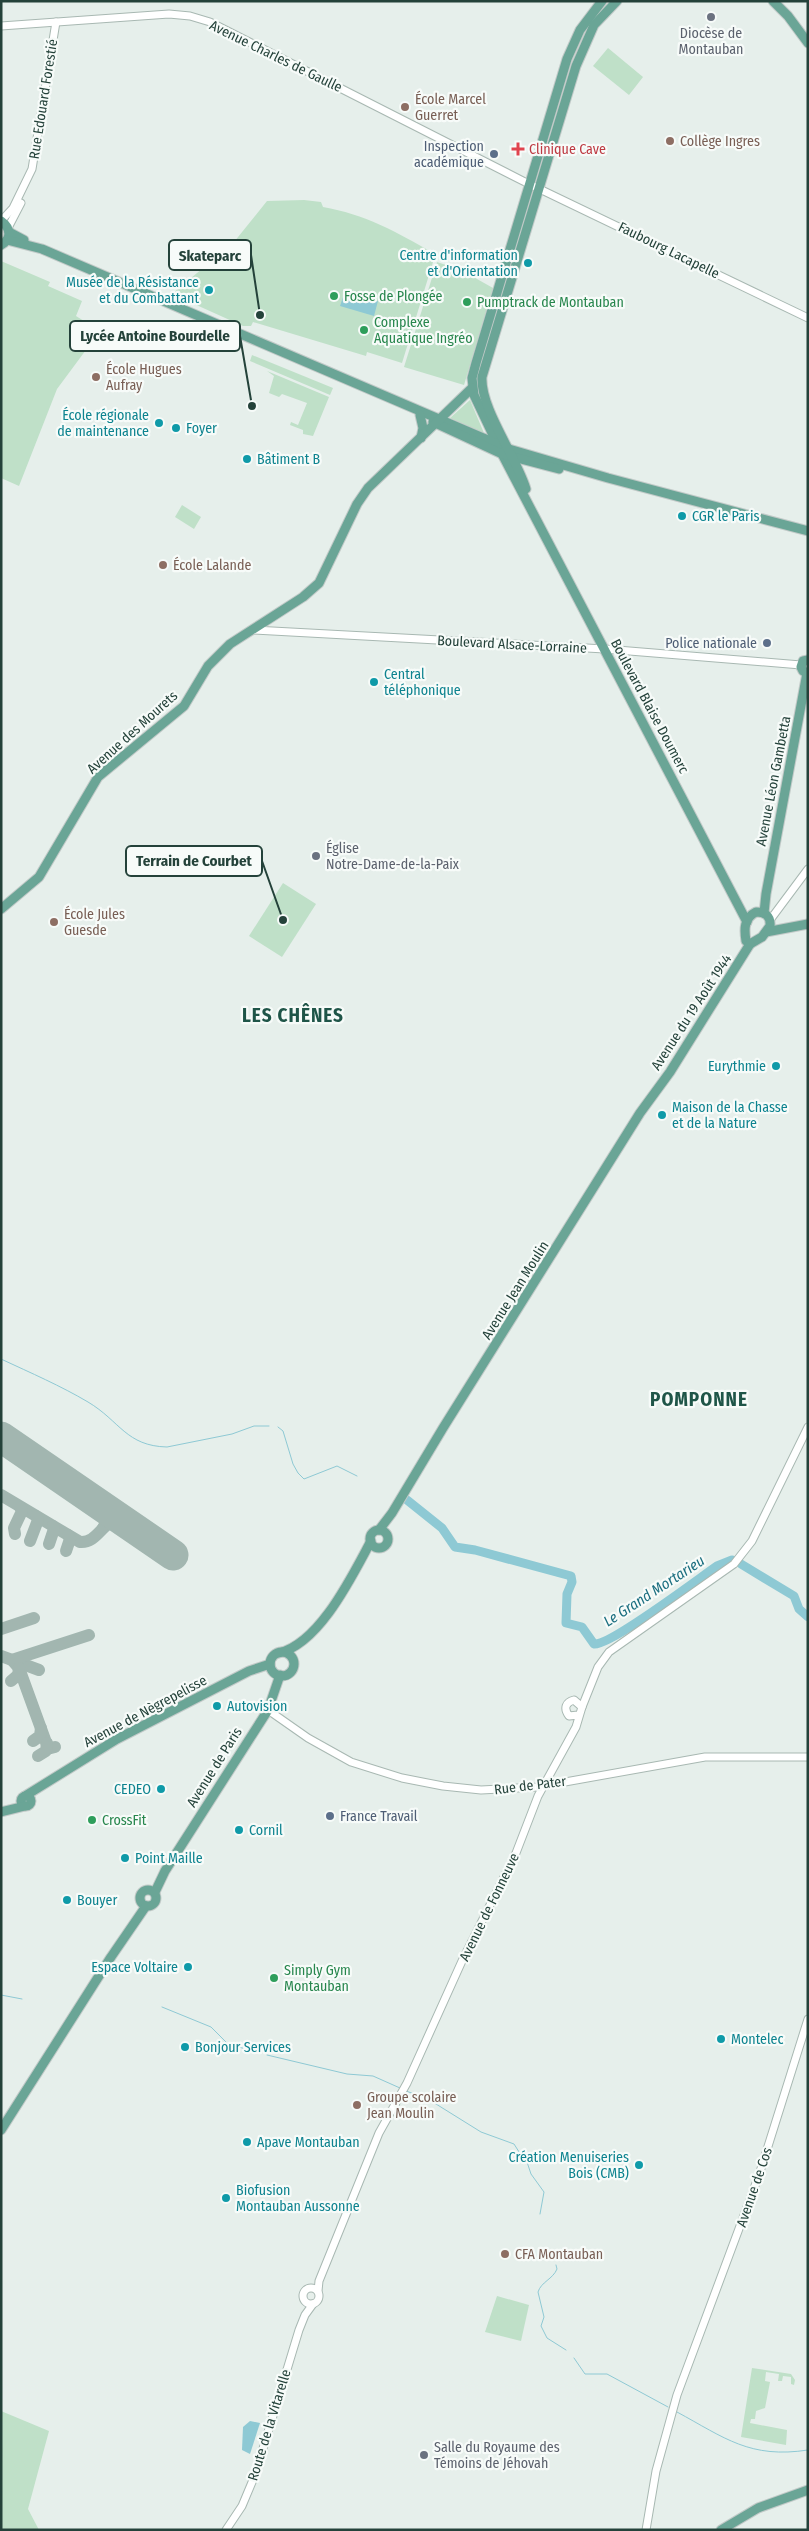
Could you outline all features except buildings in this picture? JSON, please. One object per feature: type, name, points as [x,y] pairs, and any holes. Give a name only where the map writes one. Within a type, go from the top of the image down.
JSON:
[{"type":"main road","points":[[534,186],[575,39],[602,1]]},
{"type":"main road","points":[[497,444],[472,388],[476,362],[534,186],[588,34],[605,12],[618,1]]},
{"type":"main road","points":[[773,1],[788,16],[808,43]]},
{"type":"main road","name":"Boulevard Blaise Doumerc","points":[[534,186],[482,378],[484,397],[529,503],[747,922]]},
{"type":"main road","points":[[5,231],[42,249],[396,400],[439,422],[506,451],[808,531]]},
{"type":"main road","name":"Avenue des Mourets","points":[[1,908],[39,877],[98,778],[184,706],[208,666],[230,644],[303,597],[319,583],[357,504],[373,483],[439,422],[472,388]]},
{"type":"main road","points":[[396,400],[420,415],[497,444],[506,451]]},
{"type":"main road","points":[[420,415],[423,425],[421,438]]},
{"type":"main road","name":"Boulevard Blaise Doumerc","points":[[506,451],[513,458],[529,503]]},
{"type":"main road","points":[[513,458],[608,478]]},
{"type":"main road","points":[[525,488],[527,472],[538,464]]},
{"type":"main road","name":"Avenue Léon Gambetta","points":[[765,917],[766,894],[807,673],[802,670],[804,662]]},
{"type":"main road","points":[[792,926],[765,917],[750,915],[747,922],[748,942],[766,932],[808,924]]},
{"type":"main road","points":[[765,917],[766,932]]},
{"type":"main road","name":"Avenue du 19 Août 1944","points":[[661,1082],[748,942]]},
{"type":"main road","name":"Avenue Jean Moulin","points":[[382,1531],[443,1428],[661,1082]]},
{"type":"main road","points":[[306,1640],[292,1650],[279,1653],[273,1657],[270,1664],[272,1670],[280,1675],[291,1671],[293,1661],[306,1640],[318,1626],[373,1544],[372,1533],[382,1531],[388,1537],[386,1544],[373,1544]]},
{"type":"main road","points":[[279,1653],[286,1653],[293,1661]]},
{"type":"main road","name":"Avenue de Nègrepelisse","points":[[1,1811],[26,1800],[35,1789],[125,1735],[249,1671],[270,1664]]},
{"type":"main road","name":"Avenue de Paris","points":[[152,1891],[268,1710],[280,1675]]},
{"type":"main road","points":[[152,1891],[156,1901],[152,1906],[144,1904],[140,1895],[152,1891]]},
{"type":"main road","points":[[1,2130],[111,1957],[112,1951],[144,1904]]},
{"type":"main road","points":[[721,2530],[758,2508],[808,2490]]},
{"type":"street","name":"Avenue Charles de Gaulle","points":[[1,26],[169,14],[190,16],[210,22],[534,186]]},
{"type":"street","name":"Rue Edouard Forestié","points":[[5,231],[24,197],[56,22]]},
{"type":"street","name":"Faubourg Lacapelle","points":[[534,186],[808,318]]},
{"type":"street","name":"Boulevard Alsace-Lorraine","points":[[253,630],[804,662]]},
{"type":"street","points":[[765,917],[808,869]]},
{"type":"street","name":"Avenue de Fonneuve","points":[[315,2290],[379,2133],[406,2083],[466,1953],[516,1853],[543,1786],[573,1732],[578,1715],[603,1659],[616,1646],[734,1564],[759,1528],[808,1427]]},
{"type":"street","name":"Avenue de Fonneuve","points":[[574,1700],[591,1687]]},
{"type":"street","points":[[573,1732],[574,1724],[565,1711],[566,1706],[574,1700],[582,1707]]},
{"type":"street","name":"Rue de Pater","points":[[268,1710],[308,1738],[345,1759],[402,1778],[443,1786],[510,1790],[543,1786],[705,1757],[808,1757]]},
{"type":"street","points":[[569,1716],[578,1715]]},
{"type":"street","name":"Avenue de Cos","points":[[646,2526],[669,2420],[759,2175],[808,2019]]},
{"type":"street","points":[[313,2304],[305,2300],[305,2291],[315,2290]]},
{"type":"street","name":"Route de la Vitarelle","points":[[305,2315],[319,2299],[315,2290]]},
{"type":"street","name":"Route de la Vitarelle","points":[[226,2530],[242,2506],[255,2475],[305,2315],[305,2300]]},
{"type":"green space","points":[[608,48],[643,77],[629,95],[593,66]]},
{"type":"green space","points":[[304,200],[321,202],[323,207],[366,219],[393,231],[433,253],[430,261],[433,262],[402,363],[367,352],[366,356],[253,322],[251,326],[243,326],[172,294],[234,242],[267,201]]},
{"type":"green space","points":[[1,261],[50,282],[48,286],[82,301],[76,316],[100,331],[57,389],[19,486],[1,478]]},
{"type":"green space","points":[[437,262],[461,270],[493,288],[464,385],[404,367]]},
{"type":"green space","points":[[252,355],[333,388],[330,395],[250,361]]},
{"type":"green space","points":[[267,371],[329,397],[313,436],[303,434],[303,430],[290,425],[291,422],[298,425],[307,403],[282,394],[279,397],[269,393],[274,376]]},
{"type":"green space","points":[[470,400],[484,433],[450,418]]},
{"type":"green space","points":[[182,505],[201,517],[194,529],[175,517]]},
{"type":"green space","points":[[283,883],[316,904],[282,957],[249,936]]},
{"type":"green space","points":[[497,2296],[529,2305],[521,2341],[485,2332]]},
{"type":"green space","points":[[752,2368],[791,2374],[795,2380],[794,2385],[791,2384],[791,2377],[783,2376],[782,2381],[778,2381],[779,2374],[766,2372],[765,2381],[770,2382],[765,2408],[756,2411],[755,2419],[751,2419],[750,2423],[787,2430],[786,2445],[741,2437]]},
{"type":"green space","points":[[1,2411],[49,2431],[28,2509],[39,2530],[1,2530]]},
{"type":"water","points":[[345,291],[378,301],[374,316],[340,306]]},
{"type":"water","points":[[250,2421],[260,2423],[250,2454],[242,2450],[243,2427]]},
{"type":"waterway","name":"Le Grand Mortarieu","points":[[1,1359],[78,1396],[99,1409],[132,1437],[153,1446],[167,1447],[232,1434],[254,1426],[269,1426]]},
{"type":"waterway","name":"Le Grand Mortarieu","points":[[278,1427],[283,1431],[293,1464],[304,1479],[337,1466],[357,1476]]},
{"type":"waterway","name":"Le Grand Mortarieu","points":[[407,1500],[442,1528],[455,1547],[475,1550],[571,1576],[572,1582],[567,1594],[566,1623],[582,1627],[594,1644],[603,1642],[635,1624],[717,1566],[732,1560]]},
{"type":"waterway","name":"Le Grand Mortarieu","points":[[741,1564],[794,1596],[799,1609],[808,1617]]},
{"type":"waterway","points":[[1,1995],[22,1999]]},
{"type":"waterway","points":[[162,2007],[211,2027],[228,2044],[260,2053]]},
{"type":"waterway","points":[[267,2055],[347,2074],[373,2076],[400,2088]]},
{"type":"waterway","points":[[406,2091],[428,2099],[481,2132],[514,2144],[521,2155]]},
{"type":"waterway","points":[[527,2162],[531,2174],[544,2192],[540,2214]]},
{"type":"waterway","points":[[556,2265],[557,2269],[538,2292],[544,2317],[541,2326],[547,2338],[566,2350]]},
{"type":"waterway","points":[[574,2358],[585,2374],[607,2374],[668,2407]]},
{"type":"waterway","points":[[677,2412],[724,2438],[754,2449],[770,2452],[808,2450]]},
{"type":"taxiway","points":[[1,1495],[80,1542],[87,1541],[107,1525],[117,1521],[130,1526],[145,1536]]},
{"type":"taxiway","points":[[90,1498],[107,1513],[107,1521],[103,1528]]},
{"type":"taxiway","points":[[15,1534],[14,1528],[22,1511],[20,1507]]},
{"type":"taxiway","points":[[30,1541],[38,1520],[36,1516]]},
{"type":"taxiway","points":[[49,1544],[54,1529],[53,1526]]},
{"type":"taxiway","points":[[66,1551],[70,1539],[68,1535]]},
{"type":"taxiway","points":[[1,1629],[34,1618]]},
{"type":"taxiway","points":[[12,1660],[89,1635]]},
{"type":"taxiway","points":[[1,1656],[39,1670]]},
{"type":"taxiway","points":[[12,1660],[19,1668],[47,1745],[51,1748],[55,1747]]},
{"type":"taxiway","points":[[11,1681],[18,1675],[19,1668]]},
{"type":"taxiway","points":[[33,1741],[40,1736],[41,1728]]},
{"type":"taxiway","points":[[38,1756],[46,1751],[47,1743]]},
{"type":"runway","points":[[1,1437],[173,1555]]},
{"type":"place","name":"Diocèse de Montauban","points":[[711,17]]},
{"type":"place","name":"École Marcel Guerret","points":[[405,107]]},
{"type":"place","name":"Collège Ingres","points":[[670,141]]},
{"type":"place","name":"Clinique Cave","points":[[518,149]]},
{"type":"place","name":"Inspection académique","points":[[494,154]]},
{"type":"place","name":"Centre d'information et d'Orientation","points":[[528,263]]},
{"type":"place","name":"Musée de la Résistance et du Combattant","points":[[209,290]]},
{"type":"place","name":"Fosse de Plongée","points":[[334,296]]},
{"type":"place","name":"Pumptrack de Montauban","points":[[467,302]]},
{"type":"place","name":"Skateparc","points":[[260,315]]},
{"type":"place","name":"Complexe Aquatique Ingréo","points":[[364,330]]},
{"type":"place","name":"École Hugues Aufray","points":[[96,377]]},
{"type":"place","name":"Lycée Antoine Bourdelle","points":[[252,406]]},
{"type":"place","name":"École régionale de maintenance","points":[[159,423]]},
{"type":"place","name":"Foyer","points":[[176,428]]},
{"type":"place","name":"Bâtiment B","points":[[247,459]]},
{"type":"place","name":"CGR le Paris","points":[[682,516]]},
{"type":"place","name":"École Lalande","points":[[163,565]]},
{"type":"place","name":"Police nationale","points":[[767,643]]},
{"type":"place","name":"Central téléphonique","points":[[374,682]]},
{"type":"place","name":"Église Notre-Dame-de-la-Paix","points":[[316,856]]},
{"type":"place","name":"Terrain de Courbet","points":[[283,920]]},
{"type":"place","name":"École Jules Guesde","points":[[54,922]]},
{"type":"place","name":"Eurythmie","points":[[776,1066]]},
{"type":"place","name":"Maison de la Chasse et de la Nature","points":[[662,1115]]},
{"type":"place","name":"Autovision","points":[[217,1706]]},
{"type":"place","name":"CEDEO","points":[[161,1789]]},
{"type":"place","name":"France Travail","points":[[330,1816]]},
{"type":"place","name":"CrossFit","points":[[92,1820]]},
{"type":"place","name":"Cornil","points":[[239,1830]]},
{"type":"place","name":"Point Maille","points":[[125,1858]]},
{"type":"place","name":"Bouyer","points":[[67,1900]]},
{"type":"place","name":"Espace Voltaire","points":[[188,1967]]},
{"type":"place","name":"Simply Gym Montauban","points":[[274,1978]]},
{"type":"place","name":"Montelec","points":[[721,2039]]},
{"type":"place","name":"Bonjour Services","points":[[185,2047]]},
{"type":"place","name":"Groupe scolaire Jean Moulin","points":[[357,2105]]},
{"type":"place","name":"Apave Montauban","points":[[247,2142]]},
{"type":"place","name":"Création Menuiseries Bois (CMB)","points":[[639,2165]]},
{"type":"place","name":"Biofusion Montauban Aussonne","points":[[226,2198]]},
{"type":"place","name":"CFA Montauban","points":[[505,2254]]},
{"type":"place","name":"Salle du Royaume des Témoins de Jéhovah","points":[[424,2455]]},
{"type":"district","name":"LES CHÊNES","points":[[293,1015]]},
{"type":"district","name":"POMPONNE","points":[[699,1399]]}]
